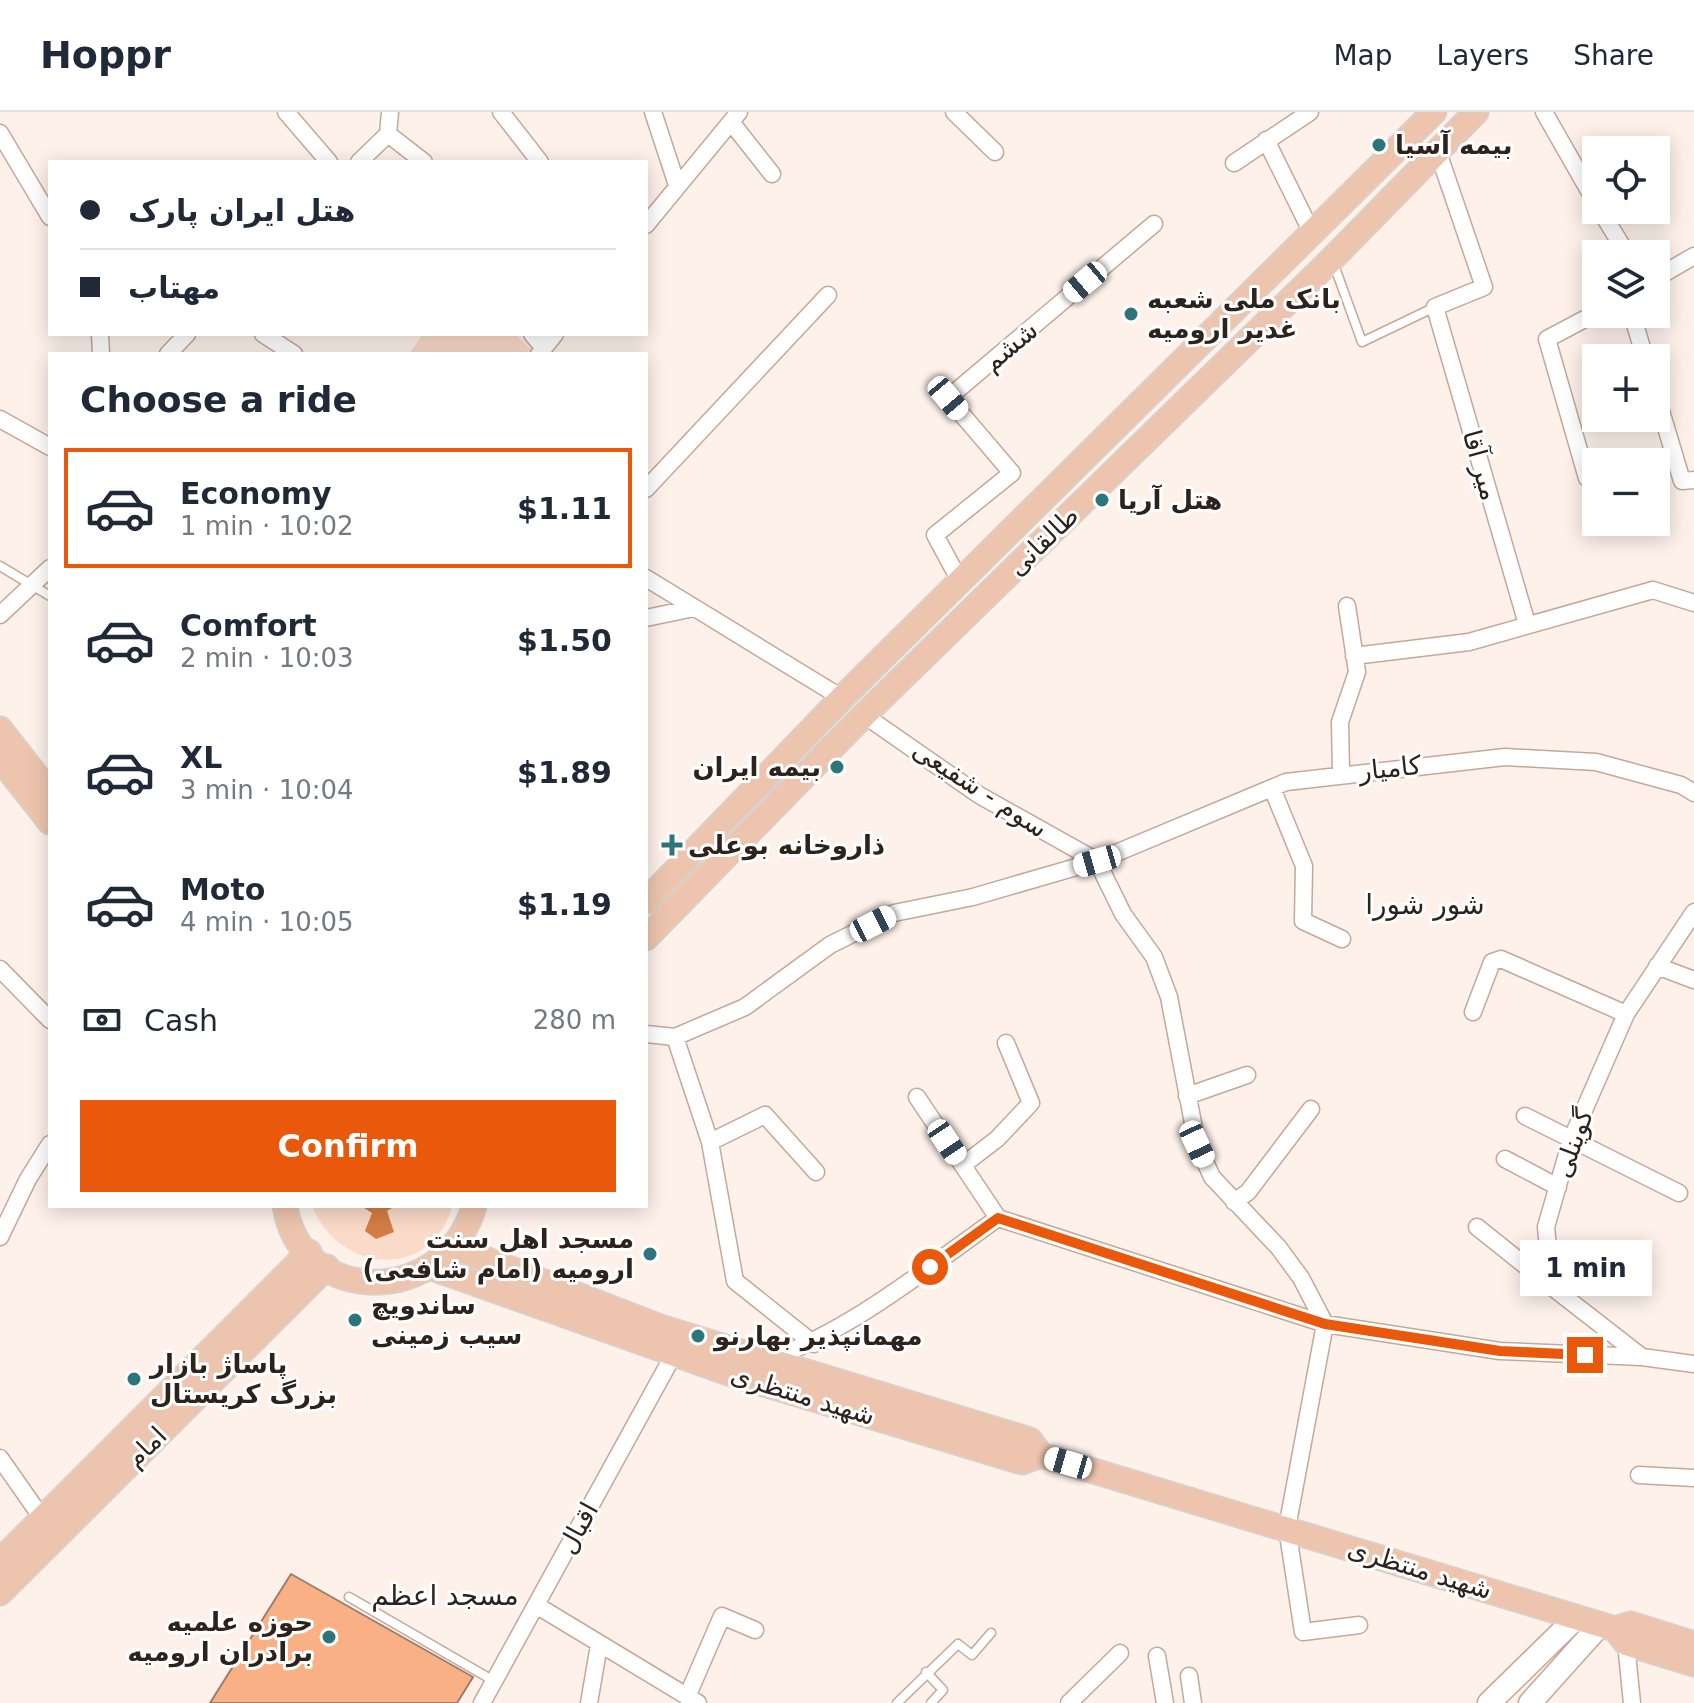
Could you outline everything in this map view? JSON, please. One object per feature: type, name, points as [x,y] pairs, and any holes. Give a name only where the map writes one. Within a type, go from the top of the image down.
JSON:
[{"type":"main road","name":"طالقانی","points":[[648,899],[842,698],[1434,112]]},
{"type":"main road","name":"طالقانی","points":[[648,936],[864,715],[1332,259],[1476,112]]},
{"type":"main road","points":[[842,698],[864,715]]},
{"type":"main road","points":[[0,729],[48,790]]},
{"type":"main road","points":[[0,759],[48,819]]},
{"type":"main road","points":[[286,1208],[295,1233],[318,1260],[343,1276],[379,1283],[414,1276],[432,1268],[454,1247],[469,1223],[473,1208]]},
{"type":"main road","name":"شهید منتظری","points":[[454,1247],[663,1328],[736,1364],[1022,1462],[1041,1455],[1287,1528],[1577,1617],[1694,1664]]},
{"type":"main road","name":"امام","points":[[0,1561],[318,1260]]},
{"type":"main road","name":"امام","points":[[0,1593],[318,1260]]},
{"type":"main road","name":"شهید منتظری","points":[[432,1268],[674,1354],[736,1364],[766,1361],[1030,1440],[1041,1455]]},
{"type":"main road","points":[[1489,1703],[1577,1617]]},
{"type":"main road","name":"شهید منتظری","points":[[1614,1632],[1631,1624],[1694,1644]]},
{"type":"main road","points":[[1530,1703],[1614,1632]]},
{"type":"street","points":[[286,112],[327,160]]},
{"type":"street","points":[[361,160],[388,134],[390,112]]},
{"type":"street","points":[[501,112],[538,160]]},
{"type":"street","points":[[653,112],[677,185]]},
{"type":"street","points":[[954,112],[995,152]]},
{"type":"street","points":[[1234,163],[1310,112]]},
{"type":"street","points":[[1544,112],[1582,178]]},
{"type":"street","points":[[648,222],[735,117],[772,174]]},
{"type":"street","points":[[0,133],[48,214]]},
{"type":"street","points":[[388,134],[421,160]]},
{"type":"street","points":[[1266,140],[1313,235]]},
{"type":"street","points":[[1435,307],[1484,287],[1438,152]]},
{"type":"street","name":"ششم","points":[[961,583],[935,535],[1012,473],[948,398],[1154,224]]},
{"type":"street","points":[[1670,270],[1694,256]]},
{"type":"street","points":[[648,487],[828,295]]},
{"type":"street","name":"میر آقا","points":[[1435,307],[1527,624]]},
{"type":"street","points":[[1582,320],[1547,339],[1582,461]]},
{"type":"street","points":[[170,352],[185,336]]},
{"type":"street","points":[[266,336],[291,352]]},
{"type":"street","points":[[0,419],[48,446]]},
{"type":"street","points":[[1667,432],[1682,481],[1694,480]]},
{"type":"street","points":[[0,615],[20,593],[33,586],[48,570]]},
{"type":"street","points":[[648,579],[842,698]]},
{"type":"street","points":[[1354,656],[1469,642],[1653,590],[1694,603]]},
{"type":"street","points":[[1341,773],[1340,722],[1352,695],[1357,672],[1347,606]]},
{"type":"street","points":[[648,618],[694,608]]},
{"type":"street","name":"سوم - شفیعی","points":[[864,715],[979,795],[1097,861]]},
{"type":"street","name":"کامیار","points":[[675,1037],[745,1007],[830,945],[894,913],[973,897],[1097,861],[1286,782],[1341,773],[1505,757],[1596,762],[1681,785],[1694,793]]},
{"type":"street","points":[[1272,788],[1304,866],[1303,921],[1342,939]]},
{"type":"street","points":[[1097,861],[1123,914],[1154,957],[1169,997],[1197,1144],[1212,1177],[1279,1248],[1301,1278],[1325,1324],[1287,1528],[1303,1632],[1359,1625]]},
{"type":"street","name":"گوینلی","points":[[1552,1287],[1546,1227],[1571,1140],[1626,1014],[1694,912]]},
{"type":"street","points":[[1473,1012],[1492,962],[1501,959],[1626,1014]]},
{"type":"street","points":[[1657,966],[1694,980]]},
{"type":"street","points":[[1,973],[48,1018]]},
{"type":"street","points":[[648,1034],[675,1037],[710,1142],[735,1281],[814,1344]]},
{"type":"street","points":[[963,1165],[997,1139],[1031,1103],[1006,1043]]},
{"type":"street","points":[[1187,1096],[1247,1075]]},
{"type":"street","points":[[917,1097],[998,1218],[1325,1324],[1500,1351],[1642,1357],[1694,1364]]},
{"type":"street","points":[[1234,1202],[1248,1192],[1311,1109]]},
{"type":"street","points":[[710,1142],[765,1115],[816,1172]]},
{"type":"street","points":[[1525,1116],[1679,1193]]},
{"type":"street","points":[[0,1237],[28,1179],[48,1147]]},
{"type":"street","points":[[1505,1159],[1558,1187]]},
{"type":"street","points":[[766,1361],[814,1344],[861,1316],[998,1218]]},
{"type":"street","points":[[1477,1227],[1642,1357]]},
{"type":"street","name":"اقبال","points":[[482,1703],[674,1354]]},
{"type":"street","points":[[0,1458],[42,1518]]},
{"type":"street","points":[[1639,1475],[1694,1478]]},
{"type":"street","points":[[536,1605],[692,1700],[722,1616],[755,1630]]},
{"type":"street","points":[[1614,1632],[1632,1703]]},
{"type":"street","points":[[589,1703],[599,1645]]},
{"type":"street","points":[[1069,1703],[1120,1653]]},
{"type":"street","points":[[1157,1656],[1165,1703]]},
{"type":"street","points":[[1189,1676],[1193,1703]]},
{"type":"lane","points":[[1332,259],[1362,342],[1435,307]]},
{"type":"lane","points":[[0,566],[48,595]]},
{"type":"lane","points":[[349,1597],[494,1681]]},
{"type":"lane","points":[[897,1703],[958,1644],[972,1655],[991,1633]]},
{"type":"lane","points":[[926,1672],[943,1690],[931,1703]]},
{"type":"shaded area","points":[[422,336],[517,336],[534,352],[410,352]]},
{"type":"shaded area","points":[[313,1208],[451,1208],[442,1230],[426,1247],[407,1257],[386,1260],[364,1256],[343,1246],[325,1229]]},
{"type":"shaded area","points":[[364,1208],[392,1208],[387,1211],[394,1232],[376,1239],[365,1231],[372,1213]]},
{"type":"building","name":"حوزه علمیه برادران ارومیه","points":[[291,1574],[473,1677],[457,1703],[210,1703]]},
{"type":"place","name":"بیمه آسیا","points":[[1379,145]]},
{"type":"place","name":"بانک ملی شعبه غدیر ارومیه","points":[[1131,314]]},
{"type":"place","name":"هتل آریا","points":[[1102,500]]},
{"type":"place","name":"بیمه ایران","points":[[837,767]]},
{"type":"place","name":"ذاروخانه بوعلی","points":[[672,845]]},
{"type":"place","name":"مسجد اهل سنت ارومیه (امام شافعی)","points":[[650,1254]]},
{"type":"place","name":"ساندویچ سیب زمینی","points":[[355,1320]]},
{"type":"place","name":"مهمانپذیر بهارنو","points":[[698,1336]]},
{"type":"place","name":"پاساژ بازار بزرگ کریستال","points":[[134,1379]]},
{"type":"place","name":"حوزه علمیه برادران ارومیه","points":[[329,1637]]},
{"type":"district","name":"شور شورا","points":[[1425,904]]},
{"type":"district","name":"مسجد اعظم","points":[[445,1595]]},
{"type":"route","points":[[930,1267],[998,1218],[1325,1324],[1500,1351],[1585,1355]]}]
